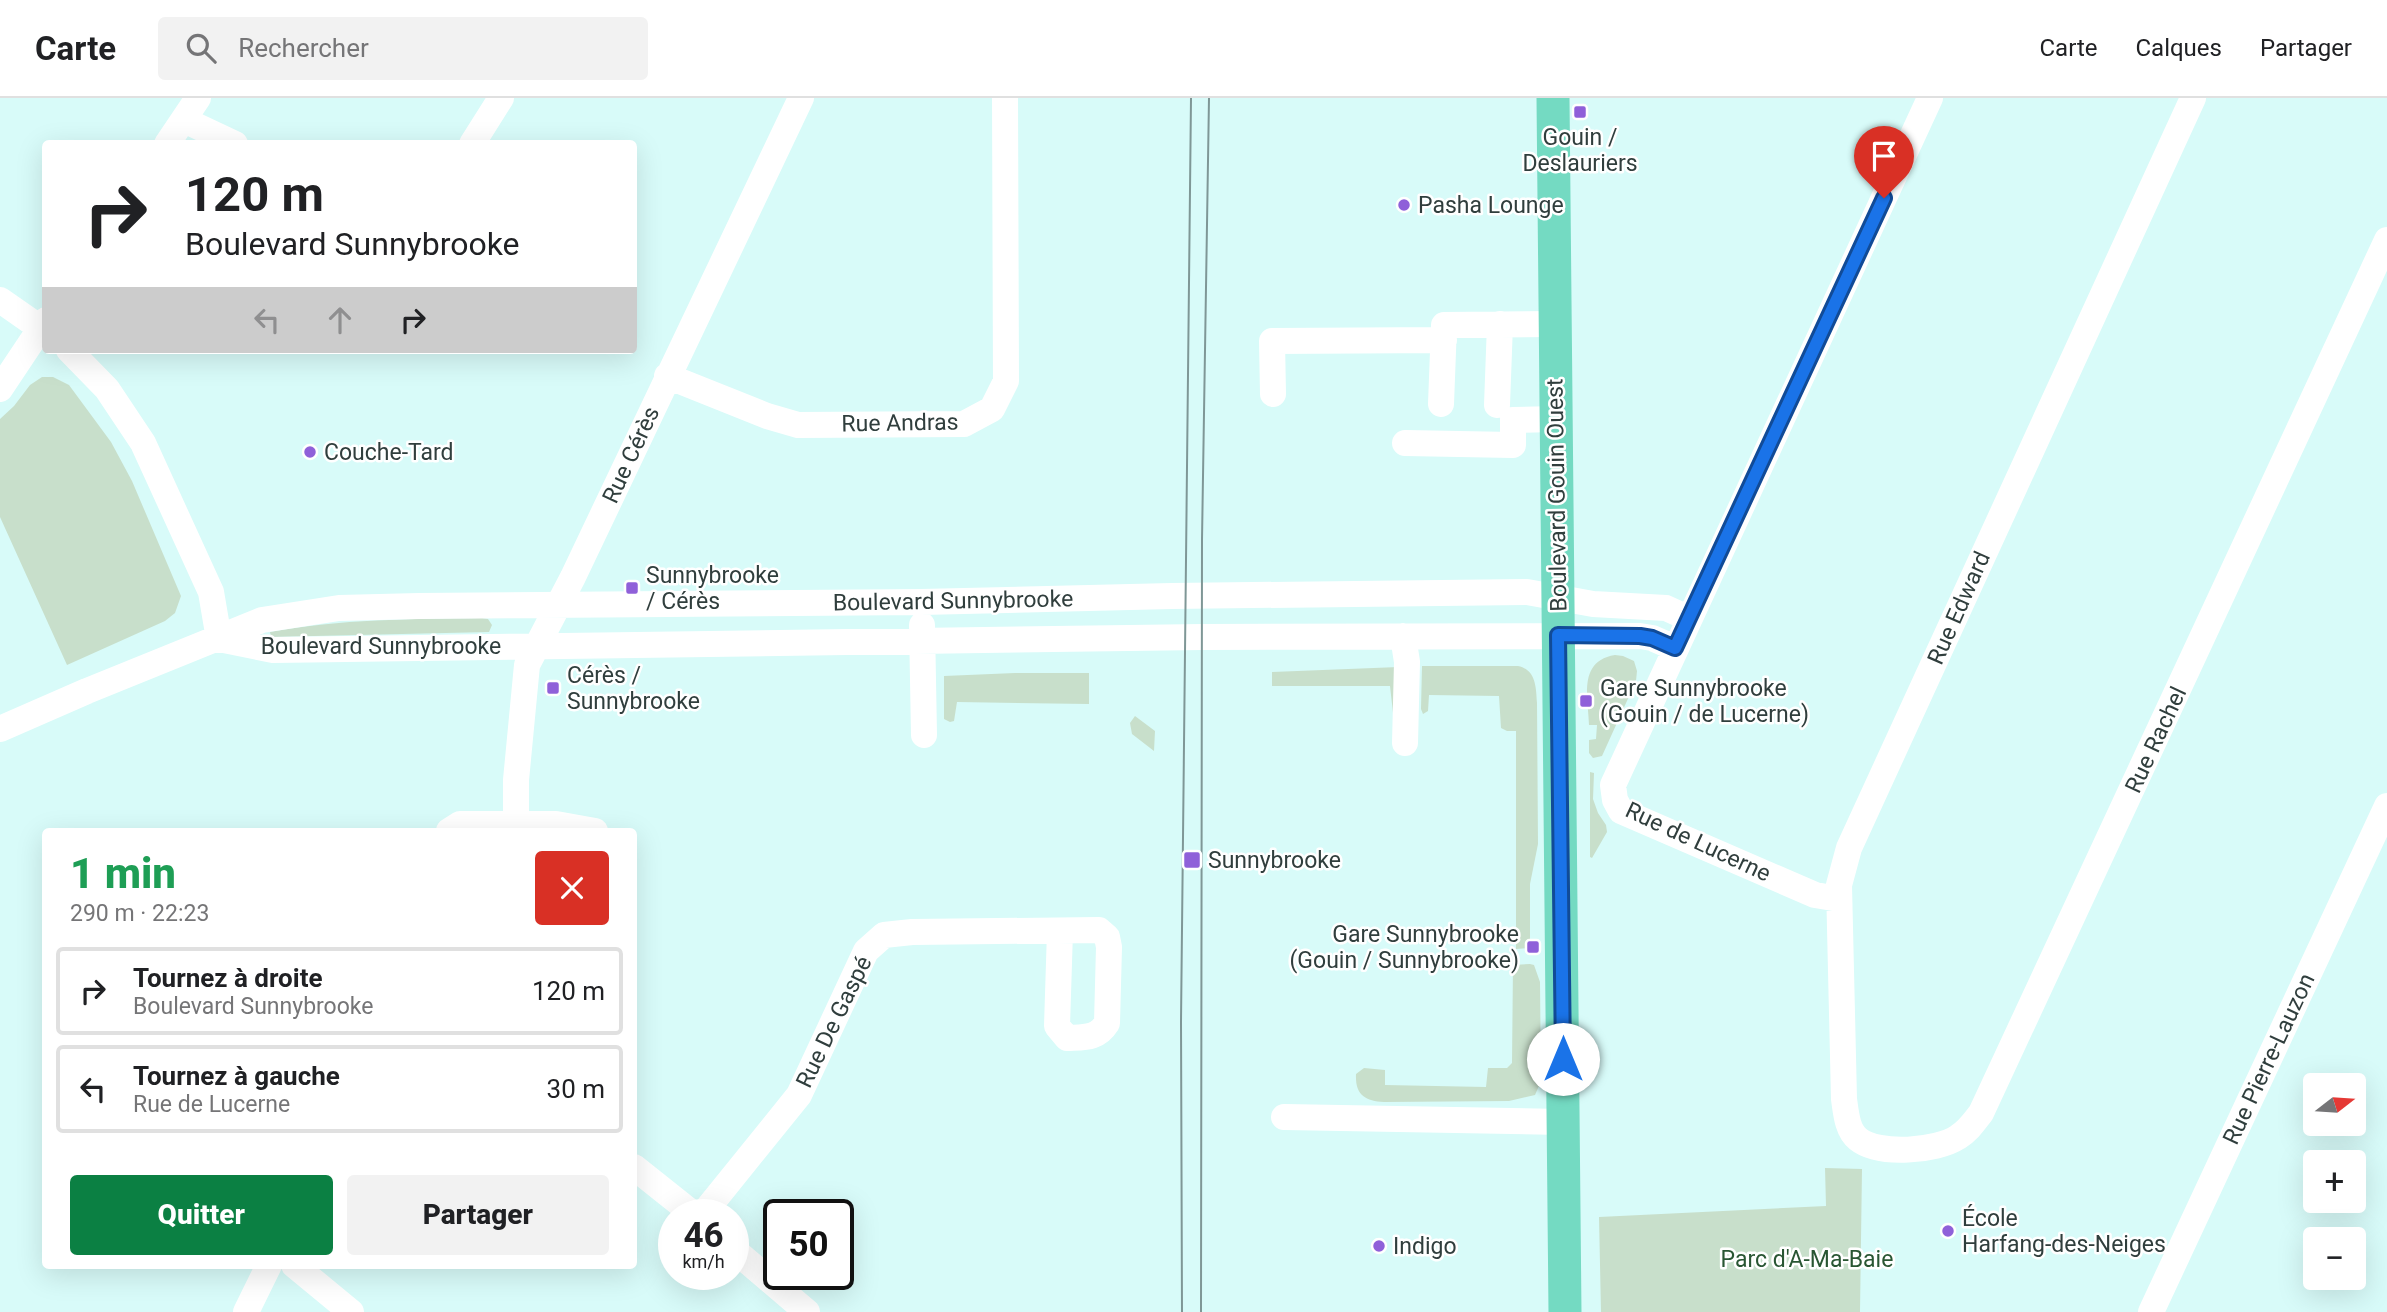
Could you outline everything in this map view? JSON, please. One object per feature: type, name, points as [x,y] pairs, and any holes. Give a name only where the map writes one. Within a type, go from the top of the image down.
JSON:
[{"type":"main road","name":"Boulevard Gouin Ouest","points":[[1553,98],[1565,1312]]},
{"type":"street","points":[[170,140],[198,98]]},
{"type":"street","points":[[474,140],[501,98]]},
{"type":"street","name":"Rue Cérès","points":[[517,828],[516,780],[527,665],[573,577],[801,98]]},
{"type":"street","name":"Rue Andras","points":[[667,376],[767,416],[798,425],[964,424],[992,409],[1006,381],[1005,98]]},
{"type":"street","name":"Rue de Lucerne","points":[[1839,899],[1822,898],[1621,811],[1612,792],[1617,772],[1930,98]]},
{"type":"street","name":"Rue Edward","points":[[1858,1139],[1848,1124],[1844,1099],[1839,885],[1844,866],[1857,828],[2193,98]]},
{"type":"street","points":[[184,120],[226,140]]},
{"type":"street","name":"Rue Rachel","points":[[1858,1139],[1872,1147],[1885,1149],[1932,1147],[1961,1136],[1981,1113],[2387,240]]},
{"type":"street","points":[[0,300],[42,326]]},
{"type":"street","points":[[1497,405],[1500,324]]},
{"type":"street","points":[[1441,404],[1444,325],[1555,324]]},
{"type":"street","points":[[0,389],[42,330]]},
{"type":"street","points":[[1273,394],[1272,341],[1444,340]]},
{"type":"street","points":[[73,354],[117,402],[150,457],[211,592],[219,639]]},
{"type":"street","points":[[1405,443],[1513,446],[1513,420],[1556,419]]},
{"type":"street","name":"Boulevard Sunnybrooke","points":[[0,729],[261,620],[327,609],[1527,592],[1593,604],[1666,608],[1688,618]]},
{"type":"street","points":[[921,602],[924,735]]},
{"type":"street","name":"Boulevard Sunnybrooke","points":[[219,639],[273,650],[1558,635],[1640,636],[1675,648]]},
{"type":"street","points":[[1403,636],[1407,662],[1405,743]]},
{"type":"street","name":"Rue Pierre-Lauzon","points":[[2151,1312],[2387,806]]},
{"type":"street","points":[[454,828],[460,824],[517,828],[556,824],[578,828]]},
{"type":"street","name":"Rue De Gaspé","points":[[714,1199],[799,1095],[866,951],[884,935],[912,932],[1060,930]]},
{"type":"street","points":[[1284,1117],[1563,1122]]},
{"type":"street","points":[[637,1169],[674,1199]]},
{"type":"street","points":[[749,1263],[807,1312]]},
{"type":"street","points":[[246,1312],[267,1269]]},
{"type":"street","points":[[299,1269],[351,1312]]},
{"type":"green space","points":[[42,377],[53,377],[69,385],[111,442],[132,481],[181,596],[175,613],[165,621],[67,665],[0,517],[0,419],[30,385]]},
{"type":"green space","points":[[488,619],[492,625],[489,632],[271,637],[270,632],[350,622]]},
{"type":"green space","points":[[1615,655],[1634,661],[1636,681],[1602,756],[1593,758],[1589,753],[1589,740],[1596,739],[1597,725],[1589,725],[1587,692],[1590,672],[1603,659]]},
{"type":"green space","points":[[1422,666],[1518,666],[1528,671],[1534,680],[1537,703],[1538,844],[1530,884],[1530,948],[1516,949],[1516,731],[1501,728],[1499,696],[1429,695],[1428,711],[1423,714]]},
{"type":"green space","points":[[1399,667],[1393,713],[1390,686],[1272,686],[1272,672]]},
{"type":"green space","points":[[1089,673],[1089,704],[957,702],[954,721],[944,719],[944,676]]},
{"type":"green space","points":[[1135,716],[1155,731],[1154,751],[1132,734],[1130,723]]},
{"type":"green space","points":[[1590,772],[1594,773],[1593,799],[1607,832],[1592,858],[1590,857]]},
{"type":"green space","points":[[1513,965],[1534,965],[1540,982],[1541,1081],[1535,1095],[1509,1101],[1384,1102],[1371,1100],[1359,1092],[1356,1074],[1364,1068],[1385,1070],[1385,1085],[1486,1087],[1488,1068],[1507,1068],[1512,1063]]},
{"type":"green space","name":"Parc d'A-Ma-Baie","points":[[1825,1168],[1862,1169],[1860,1312],[1601,1312],[1599,1217],[1826,1206]]},
{"type":"tram line","points":[[1182,1312],[1181,1022],[1191,98]]},
{"type":"tram line","points":[[1201,1312],[1202,540],[1209,98]]},
{"type":"place","name":"Gouin / Deslauriers","points":[[1580,112]]},
{"type":"place","name":"Pasha Lounge","points":[[1404,205]]},
{"type":"place","name":"Couche-Tard","points":[[310,452]]},
{"type":"place","name":"Sunnybrooke / Cérès","points":[[632,588]]},
{"type":"place","name":"Cérès / Sunnybrooke","points":[[553,688]]},
{"type":"place","name":"Gare Sunnybrooke (Gouin / de Lucerne)","points":[[1586,701]]},
{"type":"place","name":"Sunnybrooke","points":[[1192,860]]},
{"type":"place","name":"Gare Sunnybrooke (Gouin / Sunnybrooke)","points":[[1533,947]]},
{"type":"place","name":"École Harfang-des-Neiges","points":[[1948,1231]]},
{"type":"place","name":"Indigo","points":[[1379,1246]]},
{"type":"route","points":[[1563,1059],[1558,635],[1640,636],[1675,648],[1884,198]]}]
